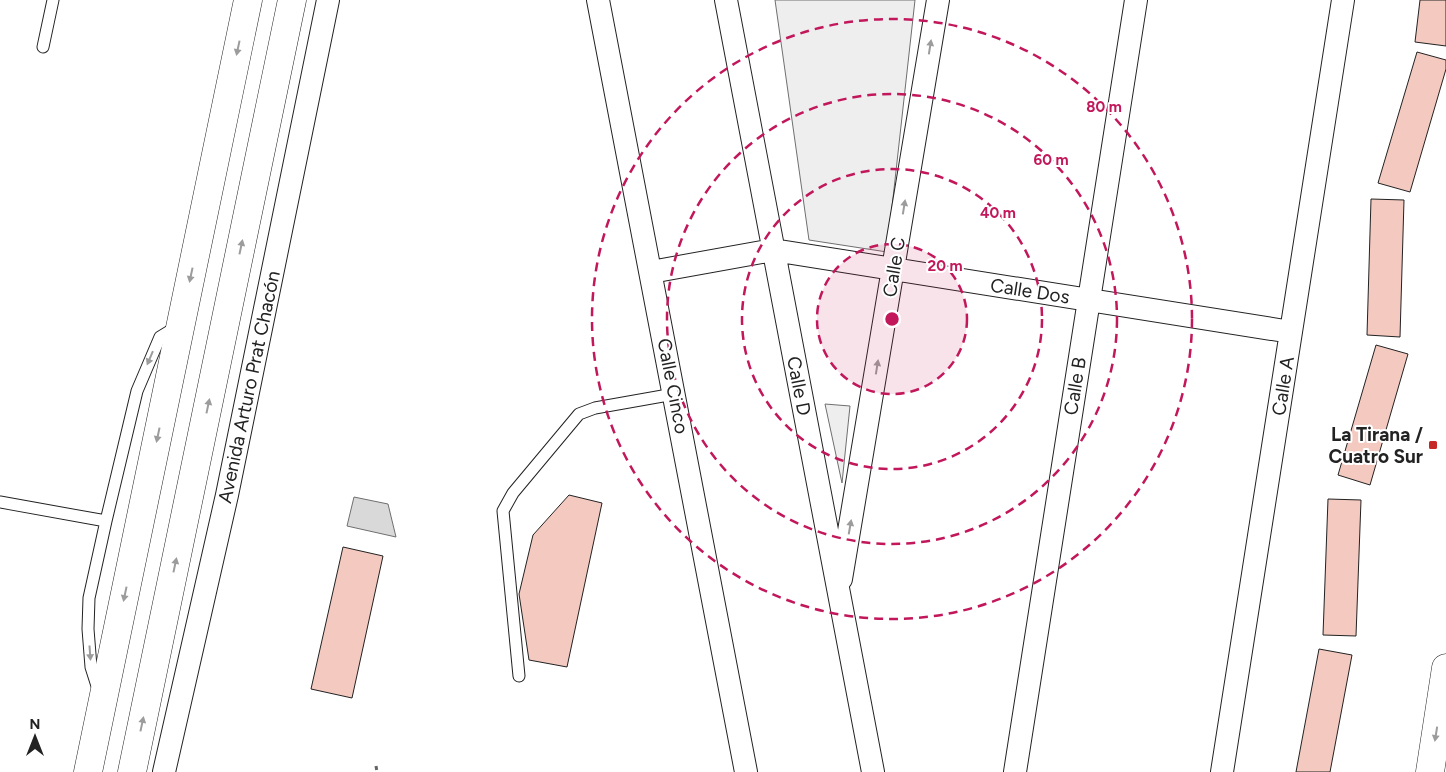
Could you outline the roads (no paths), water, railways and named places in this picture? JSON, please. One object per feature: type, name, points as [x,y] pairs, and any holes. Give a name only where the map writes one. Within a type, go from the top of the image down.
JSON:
[{"type":"main road","points":[[88,772],[248,0]]},
{"type":"main road","name":"Avenida Arturo Prat Chacón","points":[[132,772],[292,0]]},
{"type":"main road","points":[[1430,772],[1446,668]]},
{"type":"street","name":"Avenida Arturo Prat Chacón","points":[[164,772],[227,495],[328,0]]},
{"type":"street","name":"Calle Cinco","points":[[598,0],[746,772]]},
{"type":"street","name":"Calle D","points":[[726,0],[873,772]]},
{"type":"street","name":"Calle C","points":[[839,593],[938,0]]},
{"type":"street","name":"Calle B","points":[[1015,772],[1136,0]]},
{"type":"street","name":"Calle A","points":[[1222,772],[1343,0]]},
{"type":"street","name":"Calle Dos","points":[[651,272],[774,250],[1291,332]]},
{"type":"lane","points":[[43,47],[53,0]]},
{"type":"lane","points":[[103,703],[91,667],[88,629],[89,598],[137,391],[160,337],[181,324]]},
{"type":"lane","points":[[518,676],[503,511],[513,493],[579,414],[595,408],[674,394]]},
{"type":"lane","points":[[0,502],[106,520]]},
{"type":"place","name":"La Tirana / Cuatro Sur","points":[[1433,445]]}]
